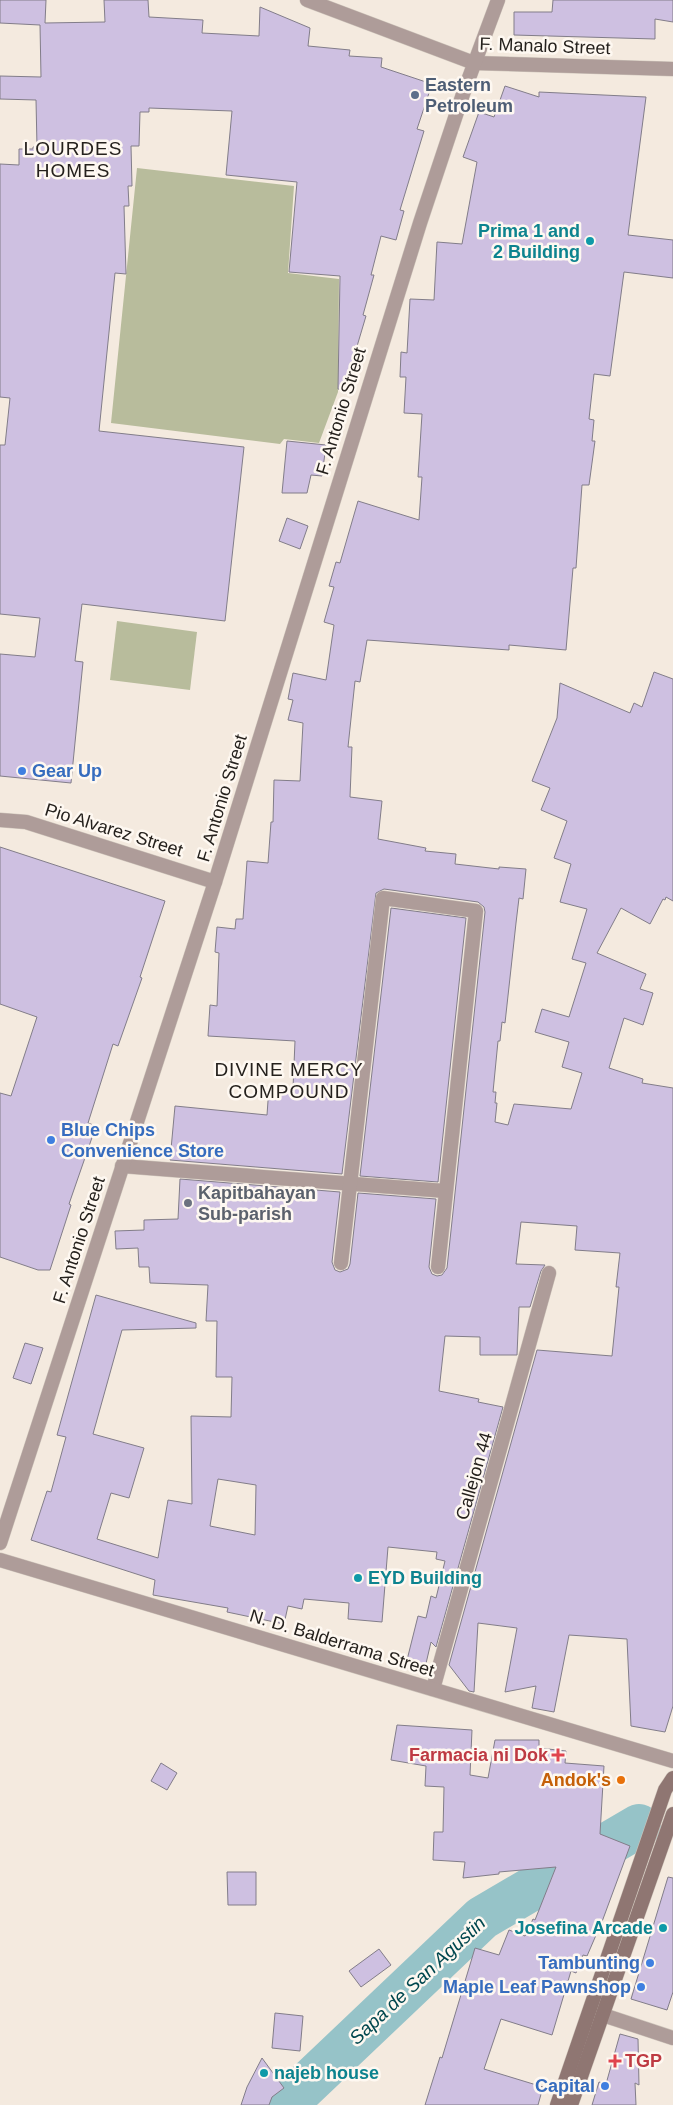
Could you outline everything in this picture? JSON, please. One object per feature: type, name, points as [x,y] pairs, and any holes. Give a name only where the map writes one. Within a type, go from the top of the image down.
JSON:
[{"type":"main road","points":[[557,2105],[665,1790],[673,1778]]},
{"type":"main road","points":[[571,2105],[673,1814]]},
{"type":"street","name":"F. Manalo Street","points":[[307,0],[474,63],[673,69]]},
{"type":"street","name":"F. Antonio Street","points":[[0,1542],[215,882],[420,223],[474,63],[498,0]]},
{"type":"street","name":"Pio Alvarez Street","points":[[0,820],[26,822],[215,882]]},
{"type":"street","points":[[341,1263],[383,898],[476,911],[438,1267]]},
{"type":"street","points":[[122,1166],[445,1190]]},
{"type":"street","name":"Callejon 44","points":[[433,1689],[549,1273]]},
{"type":"street","name":"N. D. Balderrama Street","points":[[0,1560],[673,1761]]},
{"type":"street","points":[[603,2016],[673,2038]]},
{"type":"green space","points":[[137,168],[294,186],[288,273],[339,279],[338,392],[319,443],[284,439],[280,444],[111,423]]},
{"type":"green space","points":[[117,621],[197,632],[190,690],[110,680]]},
{"type":"building","points":[[0,0],[46,0],[45,23],[105,22],[104,0],[148,0],[149,17],[203,20],[202,33],[259,36],[260,7],[310,28],[308,46],[350,50],[349,56],[382,58],[381,67],[432,84],[417,129],[424,131],[400,210],[404,211],[396,240],[381,236],[371,275],[374,275],[363,315],[366,316],[344,390],[338,389],[340,276],[289,272],[297,182],[226,175],[232,111],[149,108],[149,112],[140,112],[139,146],[131,146],[132,186],[128,186],[129,206],[124,206],[126,274],[115,273],[99,431],[244,447],[225,621],[82,604],[75,661],[83,662],[71,783],[0,776],[0,654],[35,657],[40,618],[0,614],[0,445],[5,445],[10,398],[0,397],[0,164],[19,165],[19,149],[33,149],[33,147],[37,147],[36,100],[0,99],[0,76],[41,77],[40,25],[0,23]]},
{"type":"building","points":[[553,0],[673,0],[673,22],[655,19],[655,39],[514,35],[514,12],[552,12]]},
{"type":"building","points":[[505,86],[539,97],[539,92],[646,97],[628,235],[673,240],[673,278],[624,272],[610,376],[594,374],[589,419],[594,420],[592,441],[595,441],[589,485],[582,485],[576,568],[573,568],[566,650],[509,645],[509,650],[367,640],[360,682],[355,681],[348,747],[352,747],[350,797],[382,801],[378,839],[426,848],[425,851],[456,854],[455,864],[499,869],[499,867],[526,869],[523,899],[519,898],[505,1023],[502,1022],[500,1041],[498,1041],[493,1092],[496,1092],[495,1103],[497,1103],[495,1122],[508,1125],[514,1104],[571,1109],[582,1073],[562,1067],[569,1042],[535,1032],[542,1009],[569,1017],[586,963],[572,959],[587,909],[560,902],[571,864],[554,858],[567,821],[541,810],[550,788],[532,781],[557,718],[560,683],[630,713],[634,703],[642,707],[654,672],[673,679],[673,901],[666,897],[665,900],[663,899],[650,924],[621,908],[597,953],[646,974],[640,989],[653,993],[643,1025],[624,1018],[609,1068],[643,1079],[642,1083],[673,1088],[673,1706],[665,1732],[631,1726],[627,1639],[569,1635],[554,1712],[532,1708],[536,1686],[505,1692],[517,1628],[478,1623],[474,1692],[469,1691],[449,1665],[537,1350],[612,1356],[619,1287],[616,1287],[620,1253],[575,1250],[577,1226],[521,1222],[516,1264],[545,1265],[541,1271],[530,1307],[519,1307],[517,1355],[480,1355],[480,1337],[445,1336],[439,1391],[479,1399],[478,1402],[503,1407],[436,1647],[431,1642],[424,1672],[405,1668],[418,1616],[426,1618],[431,1596],[436,1598],[445,1561],[436,1559],[437,1552],[388,1547],[382,1622],[348,1619],[349,1603],[304,1599],[302,1609],[288,1606],[284,1624],[227,1612],[228,1608],[153,1595],[155,1580],[31,1540],[47,1491],[51,1492],[66,1437],[57,1435],[96,1295],[196,1323],[196,1328],[122,1330],[93,1434],[144,1448],[129,1498],[111,1493],[97,1539],[158,1558],[168,1500],[192,1504],[191,1416],[231,1417],[232,1377],[216,1377],[217,1321],[206,1321],[208,1285],[150,1283],[149,1267],[139,1267],[138,1248],[116,1249],[115,1231],[144,1230],[144,1220],[178,1219],[180,1179],[340,1192],[332,1262],[335,1270],[340,1272],[348,1269],[350,1264],[358,1193],[436,1199],[429,1267],[432,1274],[437,1276],[442,1275],[447,1268],[485,912],[484,907],[478,902],[384,889],[376,893],[342,1174],[170,1160],[175,1106],[267,1115],[269,1087],[293,1088],[295,1041],[208,1036],[210,1005],[217,1006],[219,953],[215,952],[217,927],[235,929],[236,919],[243,919],[247,861],[268,863],[271,822],[273,822],[274,780],[300,781],[303,723],[288,720],[293,700],[288,699],[293,673],[326,680],[334,625],[324,622],[334,587],[329,586],[336,562],[340,563],[358,501],[419,520],[422,477],[418,477],[422,414],[404,413],[406,377],[400,377],[401,352],[407,353],[410,299],[434,300],[437,242],[462,244],[477,162],[463,157],[479,112],[494,117]],"holes":[[[218,1479],[256,1485],[255,1535],[210,1526]]]},
{"type":"building","points":[[287,441],[326,445],[322,476],[311,475],[307,493],[282,493]]},
{"type":"building","points":[[287,518],[308,526],[300,549],[279,541]]},
{"type":"building","points":[[0,847],[165,901],[140,977],[142,978],[118,1046],[113,1044],[88,1123],[96,1126],[69,1204],[71,1205],[50,1270],[38,1270],[0,1257],[0,1093],[11,1096],[37,1017],[0,1004]]},
{"type":"building","points":[[391,908],[466,918],[438,1182],[360,1176]]},
{"type":"building","points":[[25,1343],[43,1348],[31,1384],[13,1378]]},
{"type":"building","points":[[397,1725],[472,1730],[470,1775],[488,1778],[495,1740],[539,1740],[539,1748],[566,1751],[565,1763],[604,1766],[600,1834],[630,1846],[603,1919],[587,1956],[583,1955],[576,1973],[571,1971],[552,2035],[501,2019],[484,2069],[543,2087],[538,2105],[425,2105],[440,2057],[442,2058],[475,1948],[499,1955],[509,1930],[525,1936],[533,1919],[535,1920],[556,1867],[499,1872],[499,1874],[463,1878],[465,1862],[433,1860],[434,1832],[443,1832],[444,1787],[425,1786],[426,1766],[391,1760]]},
{"type":"building","points":[[161,1763],[177,1773],[167,1790],[151,1781]]},
{"type":"building","points":[[227,1872],[256,1872],[256,1905],[228,1905]]},
{"type":"building","name":"Josefina Arcade","points":[[668,1877],[673,1878],[673,1992],[667,2010],[631,1999]]},
{"type":"building","points":[[379,1949],[391,1965],[361,1987],[349,1971]]},
{"type":"building","points":[[275,2013],[303,2016],[300,2051],[272,2048]]},
{"type":"building","points":[[620,2034],[638,2039],[639,2085],[635,2083],[636,2105],[592,2105],[599,2082],[606,2084]]},
{"type":"building","name":"najeb house","points":[[262,2058],[284,2088],[272,2097],[269,2105],[241,2105],[247,2087]]},
{"type":"waterway","name":"Sapa de San Agustin","points":[[285,2105],[482,1918],[639,1826]]},
{"type":"place","name":"Eastern Petroleum","points":[[415,95]]},
{"type":"place","name":"Prima 1 and 2 Building","points":[[590,241]]},
{"type":"place","name":"Gear Up","points":[[22,771]]},
{"type":"place","name":"Blue Chips Convenience Store","points":[[51,1140]]},
{"type":"place","name":"Kapitbahayan Sub-parish","points":[[188,1203]]},
{"type":"place","name":"EYD Building","points":[[358,1578]]},
{"type":"place","name":"Farmacia ni Dok","points":[[558,1755]]},
{"type":"place","name":"Andok's","points":[[621,1780]]},
{"type":"place","name":"Josefina Arcade","points":[[663,1928]]},
{"type":"place","name":"Tambunting","points":[[650,1963]]},
{"type":"place","name":"Maple Leaf Pawnshop","points":[[641,1987]]},
{"type":"place","name":"TGP","points":[[615,2061]]},
{"type":"place","name":"najeb house","points":[[264,2073]]},
{"type":"place","name":"Capital","points":[[605,2086]]},
{"type":"district","name":"LOURDES HOMES","points":[[73,159]]},
{"type":"district","name":"DIVINE MERCY COMPOUND","points":[[289,1080]]}]
